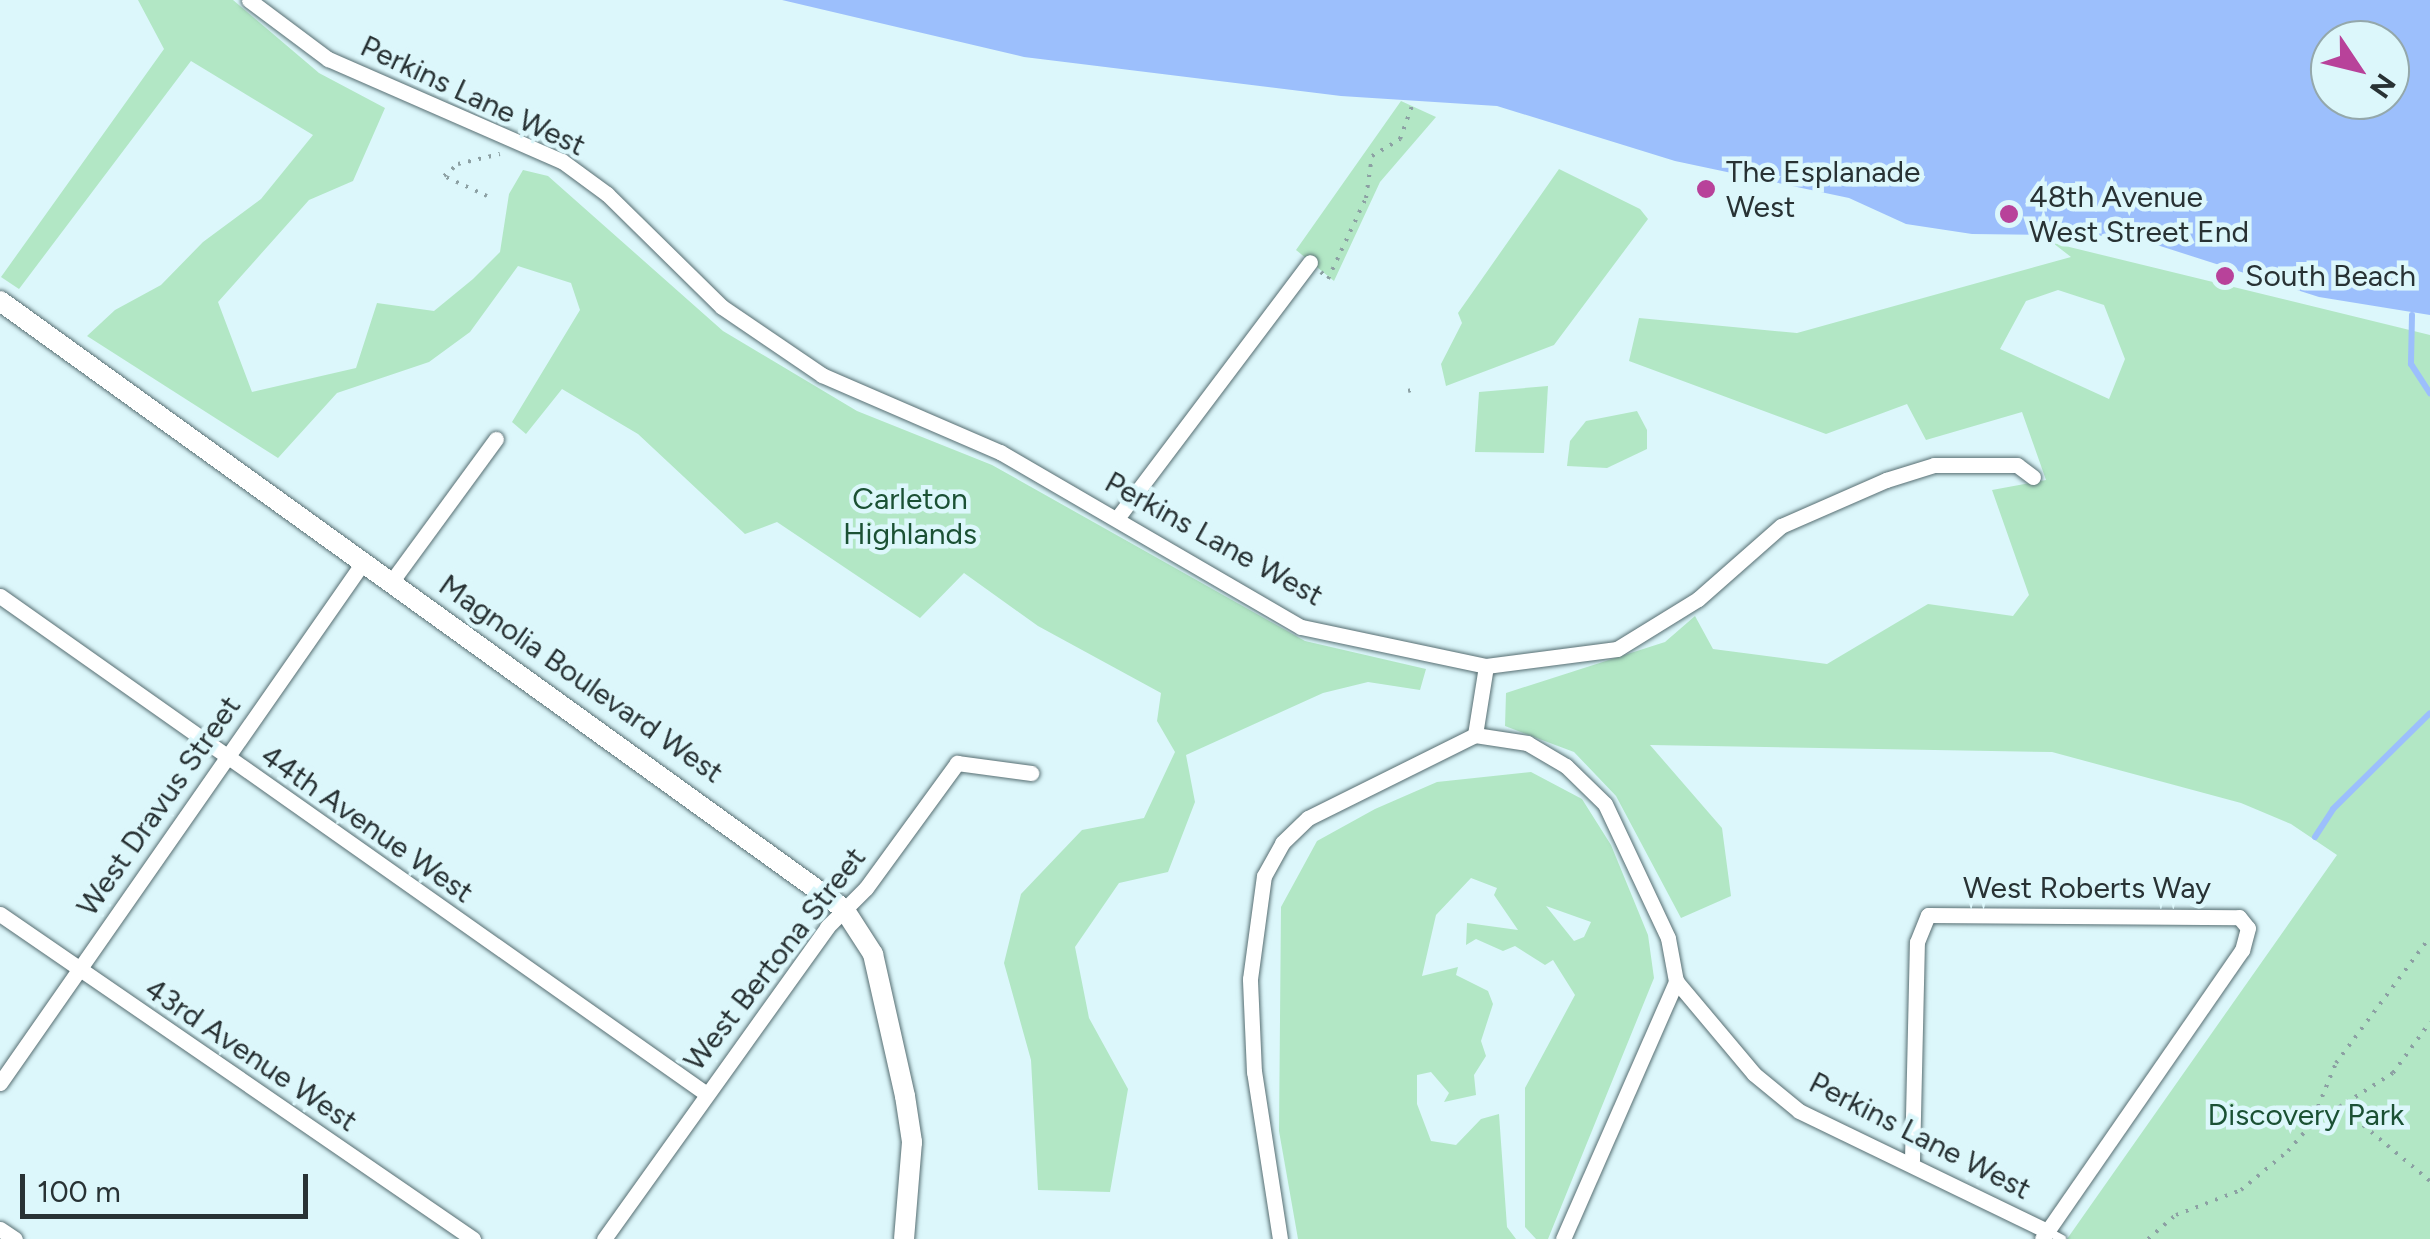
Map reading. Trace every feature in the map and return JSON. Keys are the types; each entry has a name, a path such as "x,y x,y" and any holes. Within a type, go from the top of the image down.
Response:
{"street":[{"name":"Perkins Lane West","path":"248,0 328,59 562,161 607,194 722,308 822,376 1000,452 1118,517 1301,627 1486,666 1617,649 1698,599 1781,526 1886,480 1934,466 2016,465 2033,477"},
{"path":"1118,517 1310,262"},
{"name":"Magnolia Boulevard West","path":"0,301 844,909 873,954 902,1080 912,1142 904,1239"},
{"path":"392,581 496,440"},
{"name":"West Dravus Street","path":"0,1083 364,561"},
{"name":"44th Avenue West","path":"0,596 705,1093"},
{"path":"1280,1239 1255,1101 1252,1036 1250,978 1264,876 1282,843 1308,818 1475,735 1486,666"},
{"name":"Perkins Lane West","path":"1475,735 1526,743 1566,766 1605,804 1668,938 1676,981 1754,1074 1800,1111 1912,1160 2050,1236"},
{"name":"West Bertona Street","path":"604,1239 705,1093 956,763 1031,773"},
{"name":"43rd Avenue West","path":"0,914 473,1239"},
{"name":"West Roberts Way","path":"1912,1160 1917,942 1928,915 2239,917 2248,928 2242,950 2050,1236"},
{"path":"1563,1239 1676,981"},
{"path":"0,1228 15,1239"}],"path":[{"path":"1328,279 1366,198 1372,156 1400,139 1412,106"},
{"path":"487,196 444,176 446,170 494,157 514,140"},
{"path":"2310,1126 2336,1063 2430,937"},
{"path":"2148,1239 2176,1215 2219,1201 2264,1175 2310,1126 2394,1073 2430,1022"},
{"path":"2339,1105 2430,1181"}],"green space":[{"name":"Carleton Highlands","path":"138,0 233,0 319,73 385,108 353,181 309,200 218,302 252,392 356,368 377,303 434,311 500,252 509,194 523,170 548,176 723,331 857,411 992,465 1305,641 1426,669 1420,690 1368,682 1323,693 1186,755 1195,802 1168,872 1119,883 1075,947 1089,1018 1128,1089 1110,1192 1038,1190 1031,1060 1004,963 1021,894 1082,830 1144,818 1175,752 1157,721 1161,693 1038,626 964,573 920,618 777,522 745,534 638,434 562,389 526,434 512,422 580,310 571,283 518,266 470,332 429,362 337,393 278,458 87,336 115,310 161,285 203,242 261,199 313,135 191,61 19,289 1,277 164,49"},
{"path":"1401,101 1436,117 1380,182 1334,281 1296,250"},
{"path":"1559,169 1640,209 1648,219 1554,345 1446,386 1441,364 1462,323 1458,313"},
{"name":"Discovery Park","path":"2053,243 2430,335 2430,1239 2067,1239 2337,855 2291,824 2241,803 2052,752 1650,745 1722,828 1731,896 1681,918 1616,796 1574,752 1505,726 1506,693 1665,642 1695,616 1713,649 1827,664 1928,604 2013,616 2029,595 1992,490 2046,480 2022,412 1926,440 1907,404 1826,434 1629,361 1639,318 1797,333 2071,257","holes":["2058,290 2104,305 2125,359 2109,399 2000,349 2026,301"]},
{"path":"1548,386 1544,453 1475,452 1479,392"},
{"path":"1637,411 1647,430 1647,449 1607,468 1567,466 1570,441 1586,421"},
{"path":"1531,772 1582,799 1611,845 1648,935 1654,978 1548,1239 1536,1239 1525,1227 1525,1088 1575,995 1553,960 1545,965 1515,946 1503,951 1476,939 1466,945 1467,923 1518,930 1494,895 1497,888 1471,878 1436,915 1422,976 1458,967 1456,975 1488,991 1493,1004 1481,1041 1486,1056 1474,1075 1476,1095 1444,1102 1449,1093 1431,1072 1417,1075 1417,1104 1431,1141 1456,1145 1481,1119 1499,1114 1507,1227 1516,1239 1298,1239 1279,1131 1281,907 1317,841 1375,809 1437,782","holes":["1546,906 1591,922 1584,937 1574,941"]}],"water":[{"path":"782,0 2430,0 2430,315 2319,297 2129,236 1972,234 1906,224 1849,198 1675,161 1497,106 1341,96 1024,57"}],"waterway":[{"path":"2412,315 2411,364 2430,393"},
{"path":"2315,837 2333,809 2430,713"}],"place":[{"name":"The Esplanade West","path":"1706,189"},
{"name":"48th Avenue West Street End","path":"2009,214"},
{"name":"South Beach","path":"2225,276"}]}
